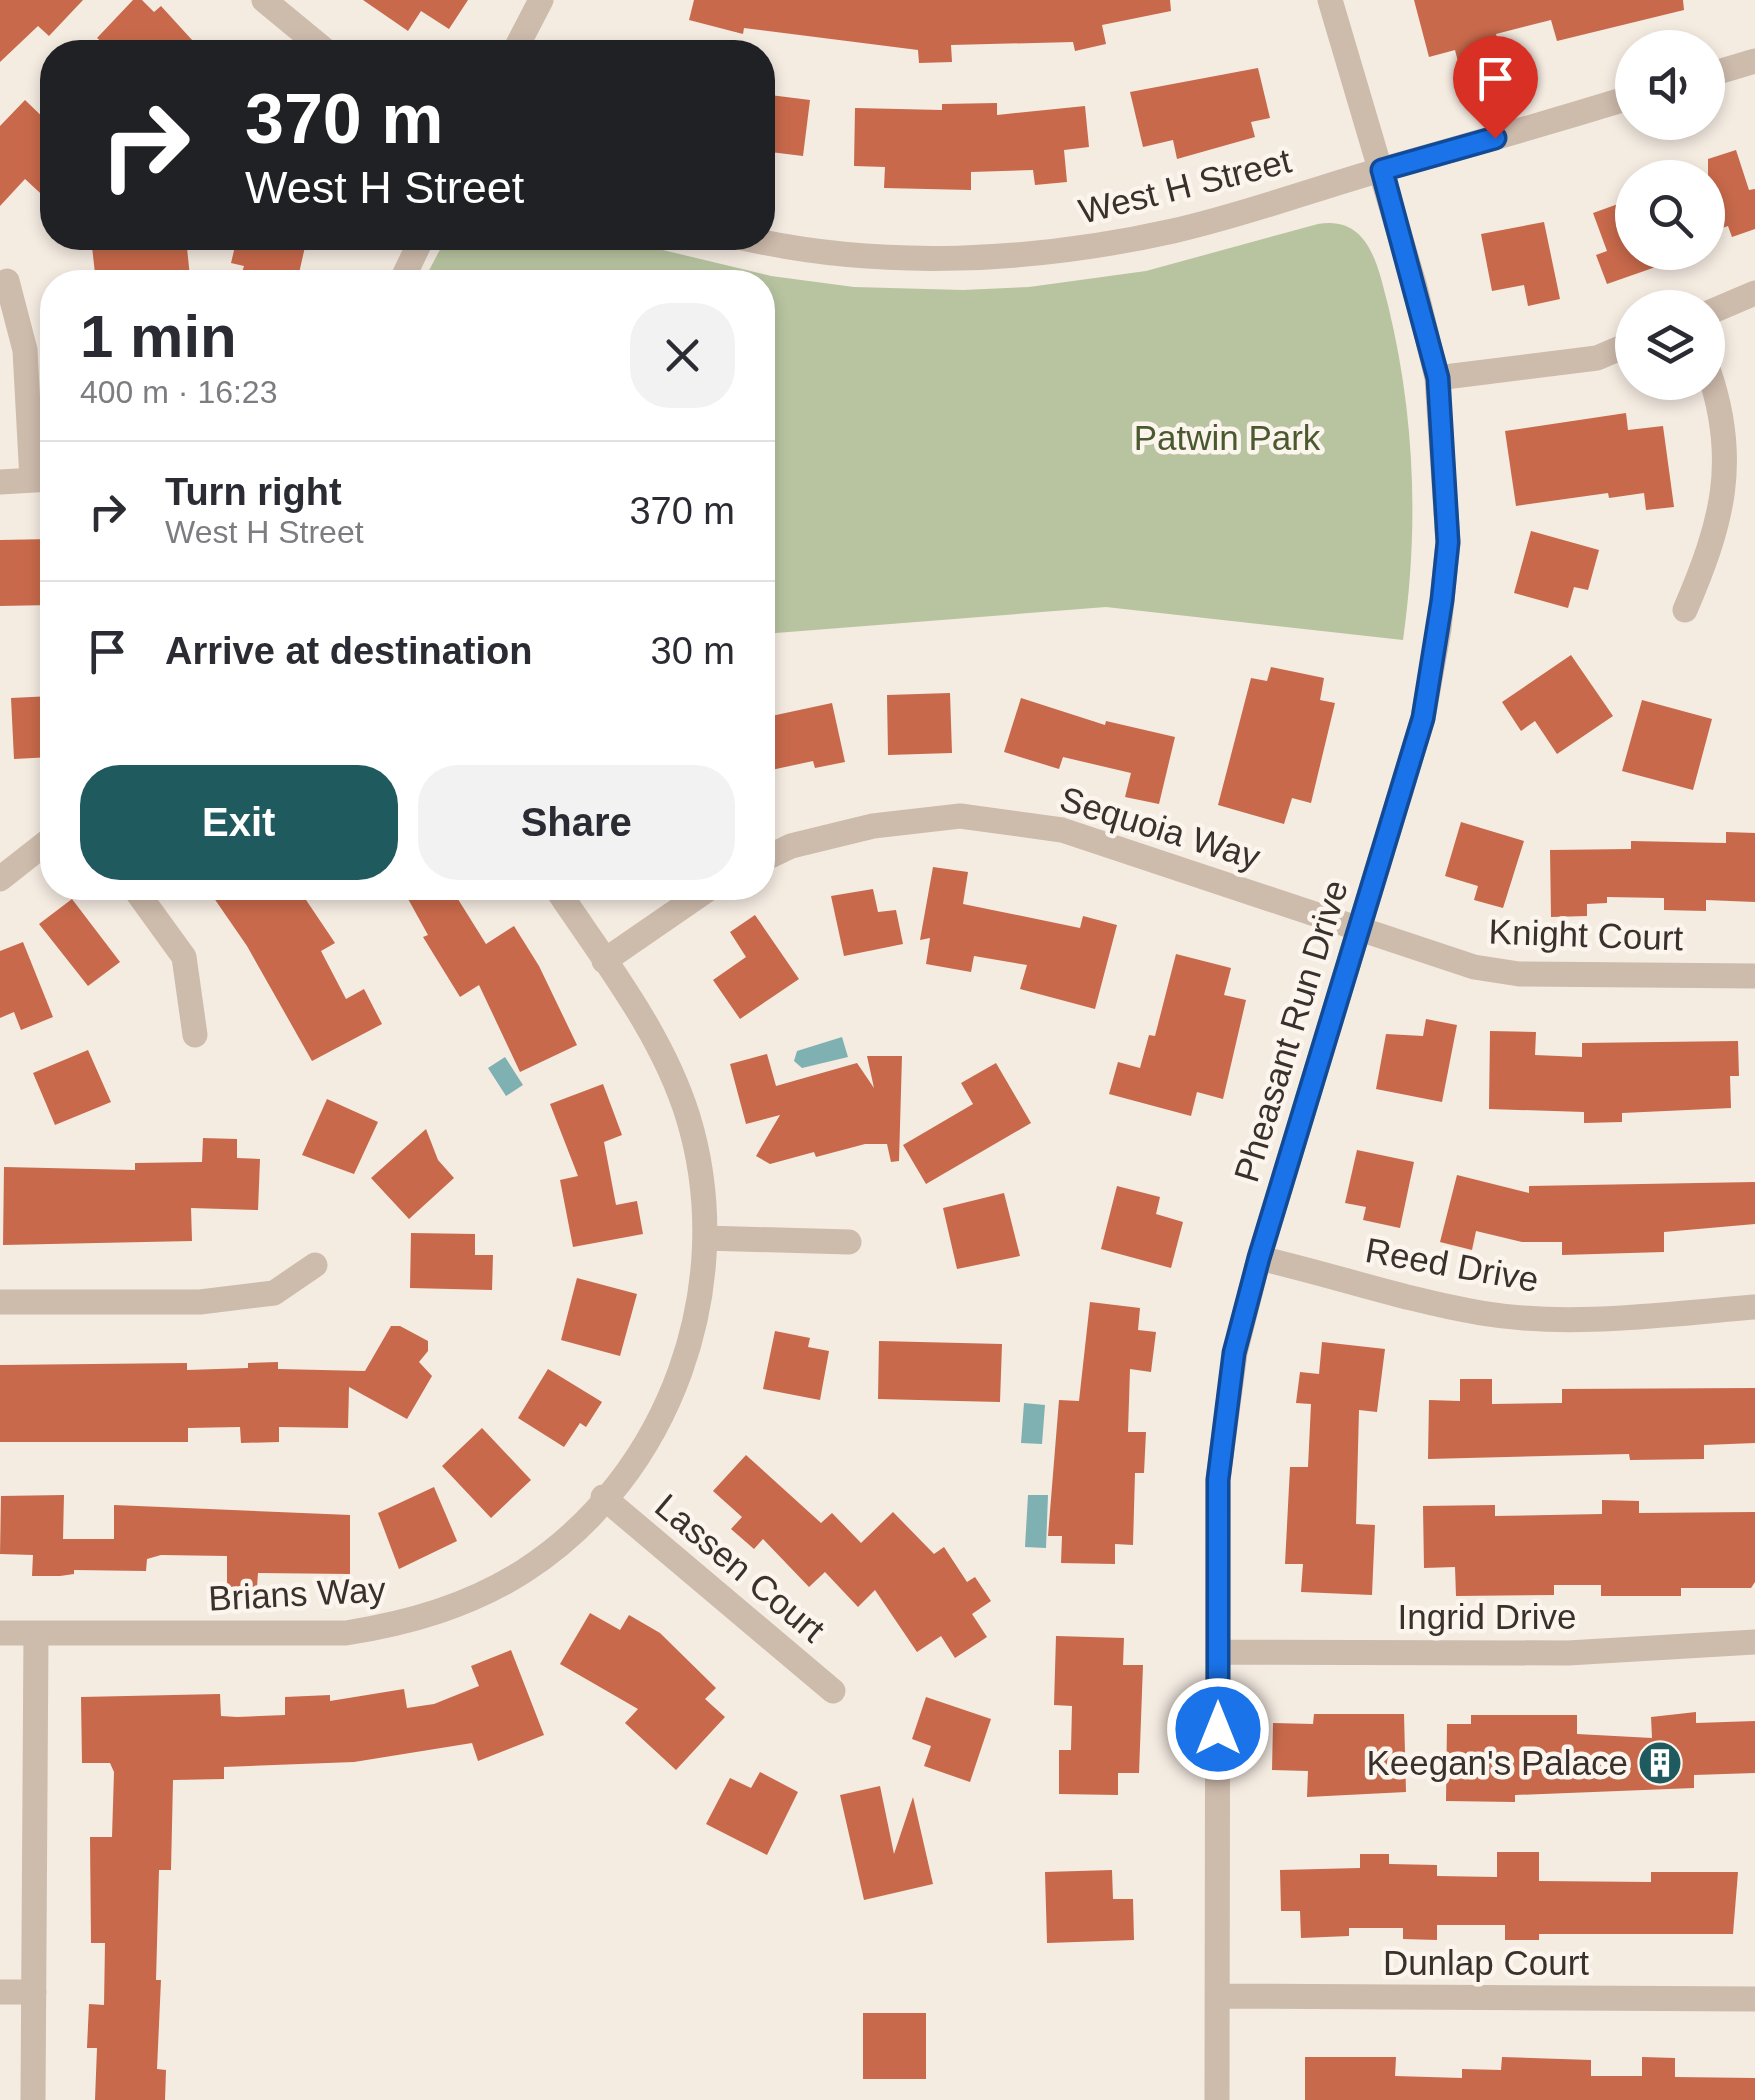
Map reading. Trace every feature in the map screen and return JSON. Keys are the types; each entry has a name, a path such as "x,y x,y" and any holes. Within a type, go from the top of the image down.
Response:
{"street":[{"path":"264,0 312,40"},
{"path":"520,40 542,0"},
{"name":"Pheasant Run Drive","path":"1217,2100 1218,1480 1234,1353 1259,1258 1423,718 1439,628 1448,542 1438,378 1382,170 1330,0"},
{"path":"1725,70 1755,61"},
{"name":"West H Street","path":"775,243 832,252 910,256 993,256 1082,248 1176,230 1615,102"},
{"path":"7,281 26,350 40,464"},
{"path":"1725,306 1755,293"},
{"path":"1438,378 1597,358 1615,351"},
{"path":"1685,610 1711,549 1725,495 1726,448 1715,400"},
{"path":"0,482 40,480"},
{"name":"Sequoia Way","path":"775,854 791,846 872,826 960,816 1062,830 1360,928"},
{"path":"0,879 40,847"},
{"path":"143,900 184,957 195,1034"},
{"name":"Brians Way","path":"0,1633 346,1633 403,1624 458,1604 524,1571 568,1537 636,1458 676,1386 696,1321 705,1238 698,1165 683,1103 659,1048 564,900"},
{"path":"604,961 693,900"},
{"name":"Knight Court","path":"1360,928 1474,967 1519,974 1755,976"},
{"path":"705,1238 849,1242"},
{"name":"Reed Drive","path":"1259,1258 1386,1294 1484,1314 1585,1320 1755,1308"},
{"path":"0,1302 200,1302 274,1294 314,1265"},
{"name":"Lassen Court","path":"603,1498 833,1691"},
{"path":"33,2100 36,1634"},
{"name":"Ingrid Drive","path":"1218,1652 1568,1653 1755,1642"},
{"path":"0,1992 34,1992"},
{"name":"Dunlap Court","path":"1218,1996 1755,2000"}],"green space":[{"name":"Patwin Park","path":"1336,223 1349,228 1369,247 1388,305 1409,430 1411,556 1403,640 1106,607 775,633 775,277 854,287 963,290 1029,287 1146,271 1318,224"},
{"name":"Patwin Park","path":"440,250 663,250 746,270 429,270"}],"water":[{"path":"842,1037 848,1057 802,1068 794,1061 797,1051"},
{"path":"505,1057 523,1085 506,1096 488,1068"},
{"path":"1024,1403 1045,1405 1042,1444 1021,1443"},
{"path":"1028,1495 1048,1495 1046,1548 1025,1547"}],"building":[{"path":"0,0 83,0 49,36 38,26 0,62"},
{"path":"133,0 142,0 154,12 161,6 192,40 99,40 97,38"},
{"path":"363,0 468,0 449,29 421,11 408,31"},
{"path":"694,0 1170,0 1171,11 1102,25 1106,44 1075,51 1073,42 951,45 952,62 919,63 918,50 744,28 743,34 689,20"},
{"path":"1414,0 1683,0 1684,10 1557,41 1551,20 1496,34 1503,62 1461,73 1455,50 1429,57"},
{"path":"1258,68 1270,118 1251,122 1255,137 1177,159 1173,140 1143,147 1130,92"},
{"path":"775,96 810,100 803,156 775,153"},
{"path":"25,100 40,114 40,193 25,179 0,206 0,126"},
{"path":"997,103 997,115 1085,106 1089,147 1064,150 1067,182 1035,185 1033,170 971,172 971,190 884,188 885,167 854,166 855,108 942,110 942,104"},
{"path":"1736,150 1749,190 1755,189 1755,229 1732,237 1728,226 1725,227 1725,160 1708,159"},
{"path":"1615,205 1615,270 1647,270 1607,284 1596,255 1607,251 1593,213"},
{"path":"1544,222 1560,299 1528,306 1524,285 1492,291 1481,234"},
{"path":"92,250 187,250 189,270 95,270"},
{"path":"234,250 304,250 300,270 243,270 244,266 231,263"},
{"path":"1626,413 1628,430 1663,426 1674,507 1646,510 1644,493 1609,498 1608,493 1516,506 1505,431"},
{"path":"1531,531 1599,550 1588,590 1574,587 1568,608 1514,593"},
{"path":"40,539 40,605 0,606 0,540"},
{"path":"1571,655 1613,716 1557,754 1535,721 1521,731 1502,702"},
{"path":"1271,667 1324,678 1320,700 1335,703 1311,803 1292,798 1284,824 1218,805 1251,678 1267,681"},
{"path":"950,693 952,753 888,755 887,695"},
{"path":"40,697 40,758 14,759 11,698"},
{"path":"1021,698 1105,725 1106,721 1175,737 1159,804 1125,797 1131,773 1063,757 1059,769 1004,752"},
{"path":"1642,700 1712,719 1693,790 1622,771"},
{"path":"832,703 845,762 815,768 813,761 775,769 775,715"},
{"path":"1461,822 1524,841 1503,908 1474,900 1478,886 1445,876"},
{"path":"1726,832 1755,833 1755,902 1706,900 1706,911 1664,910 1664,898 1607,897 1607,903 1587,904 1587,916 1551,917 1550,850 1631,849 1631,841 1726,843"},
{"path":"933,867 968,872 963,904 1080,928 1083,916 1117,925 1095,1009 1020,989 1027,965 974,956 971,972 926,964 930,938 920,940"},
{"path":"873,889 878,912 896,910 903,944 844,956 831,896"},
{"path":"73,900 120,962 88,986 39,924"},
{"path":"215,900 306,900 335,943 321,951 346,999 364,989 382,1024 312,1061 247,946"},
{"path":"409,900 458,900 486,944 514,926 539,966 577,1045 520,1072 479,985 460,997 423,937 428,935"},
{"path":"755,915 799,979 740,1019 713,980 746,957 730,932"},
{"path":"23,942 53,1017 21,1030 14,1012 0,1018 0,951"},
{"path":"1176,954 1231,968 1224,995 1246,1000 1223,1099 1197,1092 1191,1116 1109,1094 1118,1062 1140,1068 1149,1035 1155,1036"},
{"path":"1426,1019 1457,1025 1442,1102 1376,1089 1386,1034 1423,1036"},
{"path":"1490,1031 1536,1032 1535,1055 1582,1057 1582,1043 1738,1041 1739,1076 1730,1076 1731,1108 1622,1113 1622,1122 1584,1123 1584,1112 1489,1109"},
{"path":"88,1050 111,1102 55,1125 33,1073"},
{"path":"767,1054 776,1086 857,1063 874,1088 867,1056 902,1056 899,1161 891,1162 887,1144 865,1144 816,1157 814,1152 770,1164 756,1156 780,1115 746,1124 730,1064"},
{"path":"996,1063 1031,1123 926,1184 903,1145 973,1104 961,1083"},
{"path":"603,1084 622,1135 604,1142 616,1205 637,1201 643,1234 573,1247 560,1180 578,1176 550,1104"},
{"path":"327,1099 378,1122 354,1174 302,1155"},
{"path":"426,1129 438,1160 454,1178 409,1219 371,1178"},
{"path":"203,1138 237,1139 237,1158 260,1159 258,1210 191,1208 192,1241 3,1245 4,1167 135,1170 135,1163 202,1162"},
{"path":"1357,1150 1414,1162 1400,1228 1363,1220 1366,1207 1345,1203"},
{"path":"1457,1175 1529,1193 1529,1186 1755,1182 1755,1224 1664,1232 1664,1252 1562,1255 1562,1242 1522,1242 1476,1231 1472,1250 1440,1242"},
{"path":"1117,1186 1160,1197 1156,1214 1183,1222 1171,1268 1101,1249"},
{"path":"1004,1193 1020,1256 957,1269 943,1208"},
{"path":"411,1233 475,1234 475,1255 493,1255 492,1290 410,1288"},
{"path":"577,1278 637,1294 620,1356 561,1340"},
{"path":"1090,1302 1140,1308 1138,1330 1156,1332 1151,1372 1130,1369 1128,1432 1146,1432 1144,1473 1135,1473 1133,1545 1115,1544 1115,1564 1061,1563 1062,1536 1048,1536 1059,1400 1079,1401"},
{"path":"391,1326 400,1326 428,1341 428,1351 419,1362 432,1376 407,1419 349,1387 348,1428 279,1427 279,1442 241,1443 240,1427 188,1428 188,1442 0,1442 0,1365 187,1363 187,1370 248,1368 248,1363 278,1362 278,1369 365,1371"},
{"path":"775,1331 810,1338 808,1347 829,1351 820,1400 763,1389"},
{"path":"879,1341 1002,1344 1000,1402 878,1399"},
{"path":"1322,1342 1385,1349 1377,1412 1359,1410 1356,1524 1375,1525 1372,1595 1301,1592 1303,1564 1285,1564 1290,1467 1308,1467 1311,1404 1296,1403 1300,1372 1319,1374"},
{"path":"548,1369 602,1402 586,1427 580,1423 564,1447 518,1418"},
{"path":"1460,1379 1492,1379 1492,1404 1562,1403 1562,1389 1755,1388 1755,1443 1704,1445 1704,1459 1630,1460 1629,1454 1428,1459 1429,1400 1460,1401"},
{"path":"482,1428 531,1480 491,1518 442,1466"},
{"path":"746,1455 821,1523 832,1513 861,1543 893,1512 934,1554 944,1547 967,1582 975,1577 991,1601 972,1614 987,1637 955,1658 941,1636 917,1652 875,1590 858,1607 825,1572 809,1587 763,1539 754,1549 731,1529 742,1517 713,1491"},
{"path":"434,1487 457,1541 399,1569 378,1513"},
{"path":"64,1495 63,1539 114,1539 114,1505 350,1515 350,1574 258,1573 257,1587 227,1587 227,1556 161,1555 147,1559 146,1571 74,1570 74,1574 60,1576 32,1576 33,1555 0,1554 1,1496"},
{"path":"1602,1500 1639,1501 1639,1513 1755,1512 1755,1582 1751,1588 1681,1588 1681,1596 1601,1596 1601,1585 1554,1585 1554,1595 1456,1596 1455,1567 1424,1568 1423,1506 1495,1505 1495,1516 1602,1514"},
{"path":"590,1613 620,1630 629,1615 660,1633 716,1688 705,1699 725,1717 676,1770 625,1723 638,1709 560,1664"},
{"path":"1056,1636 1124,1638 1123,1665 1143,1665 1139,1773 1118,1773 1118,1795 1059,1794 1059,1750 1071,1750 1072,1706 1054,1705"},
{"path":"511,1650 544,1735 478,1761 472,1743 354,1762 224,1767 224,1779 173,1780 171,1870 159,1870 156,1980 161,1980 157,2069 166,2070 165,2100 95,2100 97,2048 87,2048 89,2004 104,2005 105,1943 91,1943 90,1837 112,1837 114,1772 110,1763 82,1763 81,1697 220,1694 221,1716 237,1717 285,1715 285,1697 330,1695 330,1701 404,1689 407,1708 434,1704 479,1686 471,1666"},
{"path":"926,1697 991,1719 970,1782 924,1766 931,1746 912,1739"},
{"path":"1696,1712 1696,1723 1755,1721 1755,1773 1694,1775 1694,1788 1515,1795 1515,1802 1446,1801 1447,1724 1471,1724 1471,1715 1577,1715 1577,1734 1652,1738 1651,1717"},
{"path":"1314,1714 1404,1714 1406,1792 1307,1797 1308,1771 1272,1770 1273,1723 1313,1724"},
{"path":"760,1772 798,1792 767,1855 706,1824 730,1778 751,1788"},
{"path":"880,1786 894,1854 913,1797 933,1884 864,1900 840,1795"},
{"path":"1497,1852 1539,1852 1539,1881 1651,1882 1651,1872 1738,1872 1733,1934 1539,1934 1539,1940 1505,1940 1505,1925 1437,1925 1437,1940 1403,1939 1403,1928 1349,1928 1349,1936 1301,1938 1300,1911 1281,1911 1280,1870 1360,1868 1360,1854 1389,1854 1389,1864 1437,1865 1437,1876 1497,1877"},
{"path":"1112,1870 1113,1899 1133,1899 1134,1940 1047,1943 1045,1872"},
{"path":"863,2013 926,2013 926,2079 863,2079"},
{"path":"1305,2057 1396,2057 1395,2076 1462,2078 1462,2069 1501,2070 1502,2057 1591,2060 1591,2076 1642,2076 1642,2057 1675,2058 1675,2077 1755,2078 1755,2100 1305,2100"}],"place":[{"name":"Keegan's Palace","path":"1660,1763"}],"route":[{"path":"1218,1729 1218,1480 1234,1353 1259,1258 1423,718 1442,600 1448,542 1438,378 1382,170 1495,138"}]}
